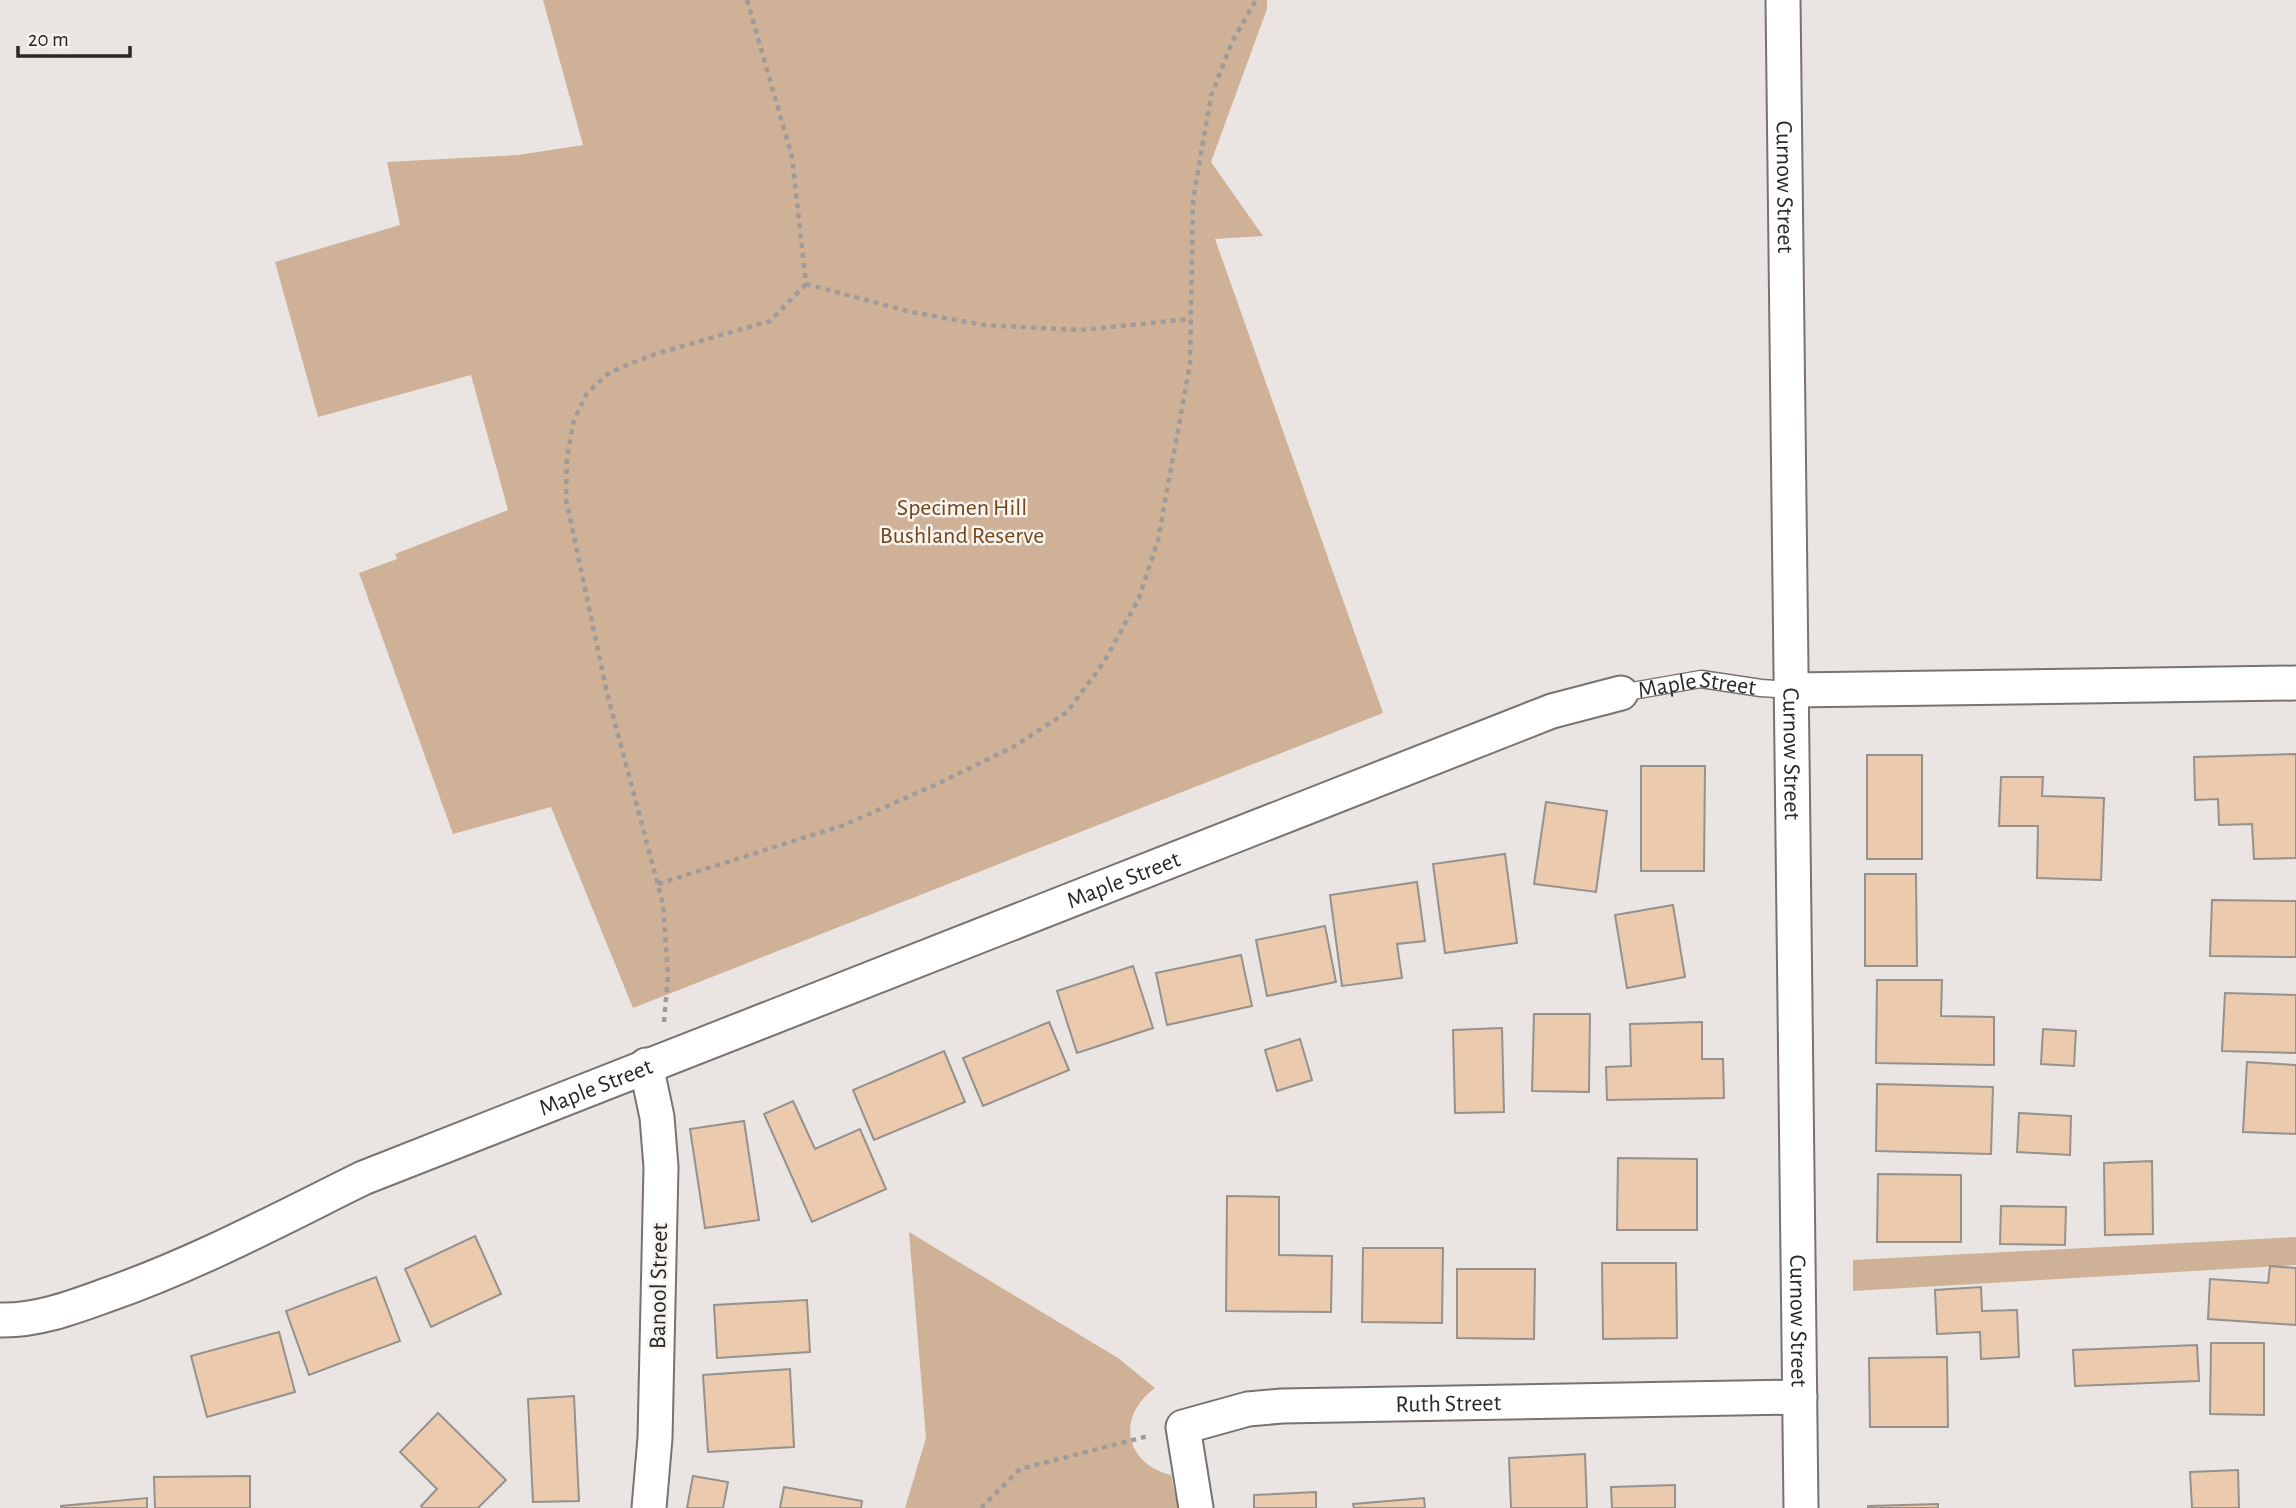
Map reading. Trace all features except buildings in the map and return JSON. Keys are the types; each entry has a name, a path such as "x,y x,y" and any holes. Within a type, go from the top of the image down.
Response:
{"street":[{"name":"Curnow Street","path":"1783,0 1801,1508"},
{"name":"Maple Street","path":"1792,690 2296,683"},
{"name":"Maple Street","path":"0,1320 47,1315 122,1290 206,1255 363,1178 1552,711 1621,693"},
{"name":"Banool Street","path":"649,1508 655,1438 661,1167 653,1063"},
{"name":"Ruth Street","path":"1183,1427 1248,1409 1282,1406 1800,1397"},
{"path":"1183,1427 1196,1508"}],"lane":[{"name":"Maple Street","path":"1621,693 1701,679 1792,690"}],"path":[{"path":"747,0 792,157 806,284"},
{"path":"658,884 844,825 1013,747 1068,712 1104,662 1139,598 1158,540 1189,365 1193,200 1211,96 1233,42 1256,0"},
{"path":"806,284 911,312 984,325 1080,330 1191,319"},
{"path":"653,1063 668,975 663,904 607,693 566,499 567,457 574,420 587,393 610,372 655,354 770,321 806,284"},
{"path":"981,1508 1020,1469 1183,1427"}],"green space":[{"name":"Specimen Hill Bushland Reserve","path":"543,0 1267,0 1267,9 1211,162 1263,236 1215,239 1383,713 633,1008 551,807 453,834 359,573 397,559 395,554 508,510 471,375 318,417 275,262 400,225 387,162 518,155 583,145"},
{"path":"909,1232 1118,1358 1155,1388 1134,1412 1131,1438 1135,1450 1143,1460 1155,1469 1171,1475 1178,1508 905,1508 926,1438"},
{"path":"2296,1237 2296,1265 1853,1291 1853,1260"}]}
